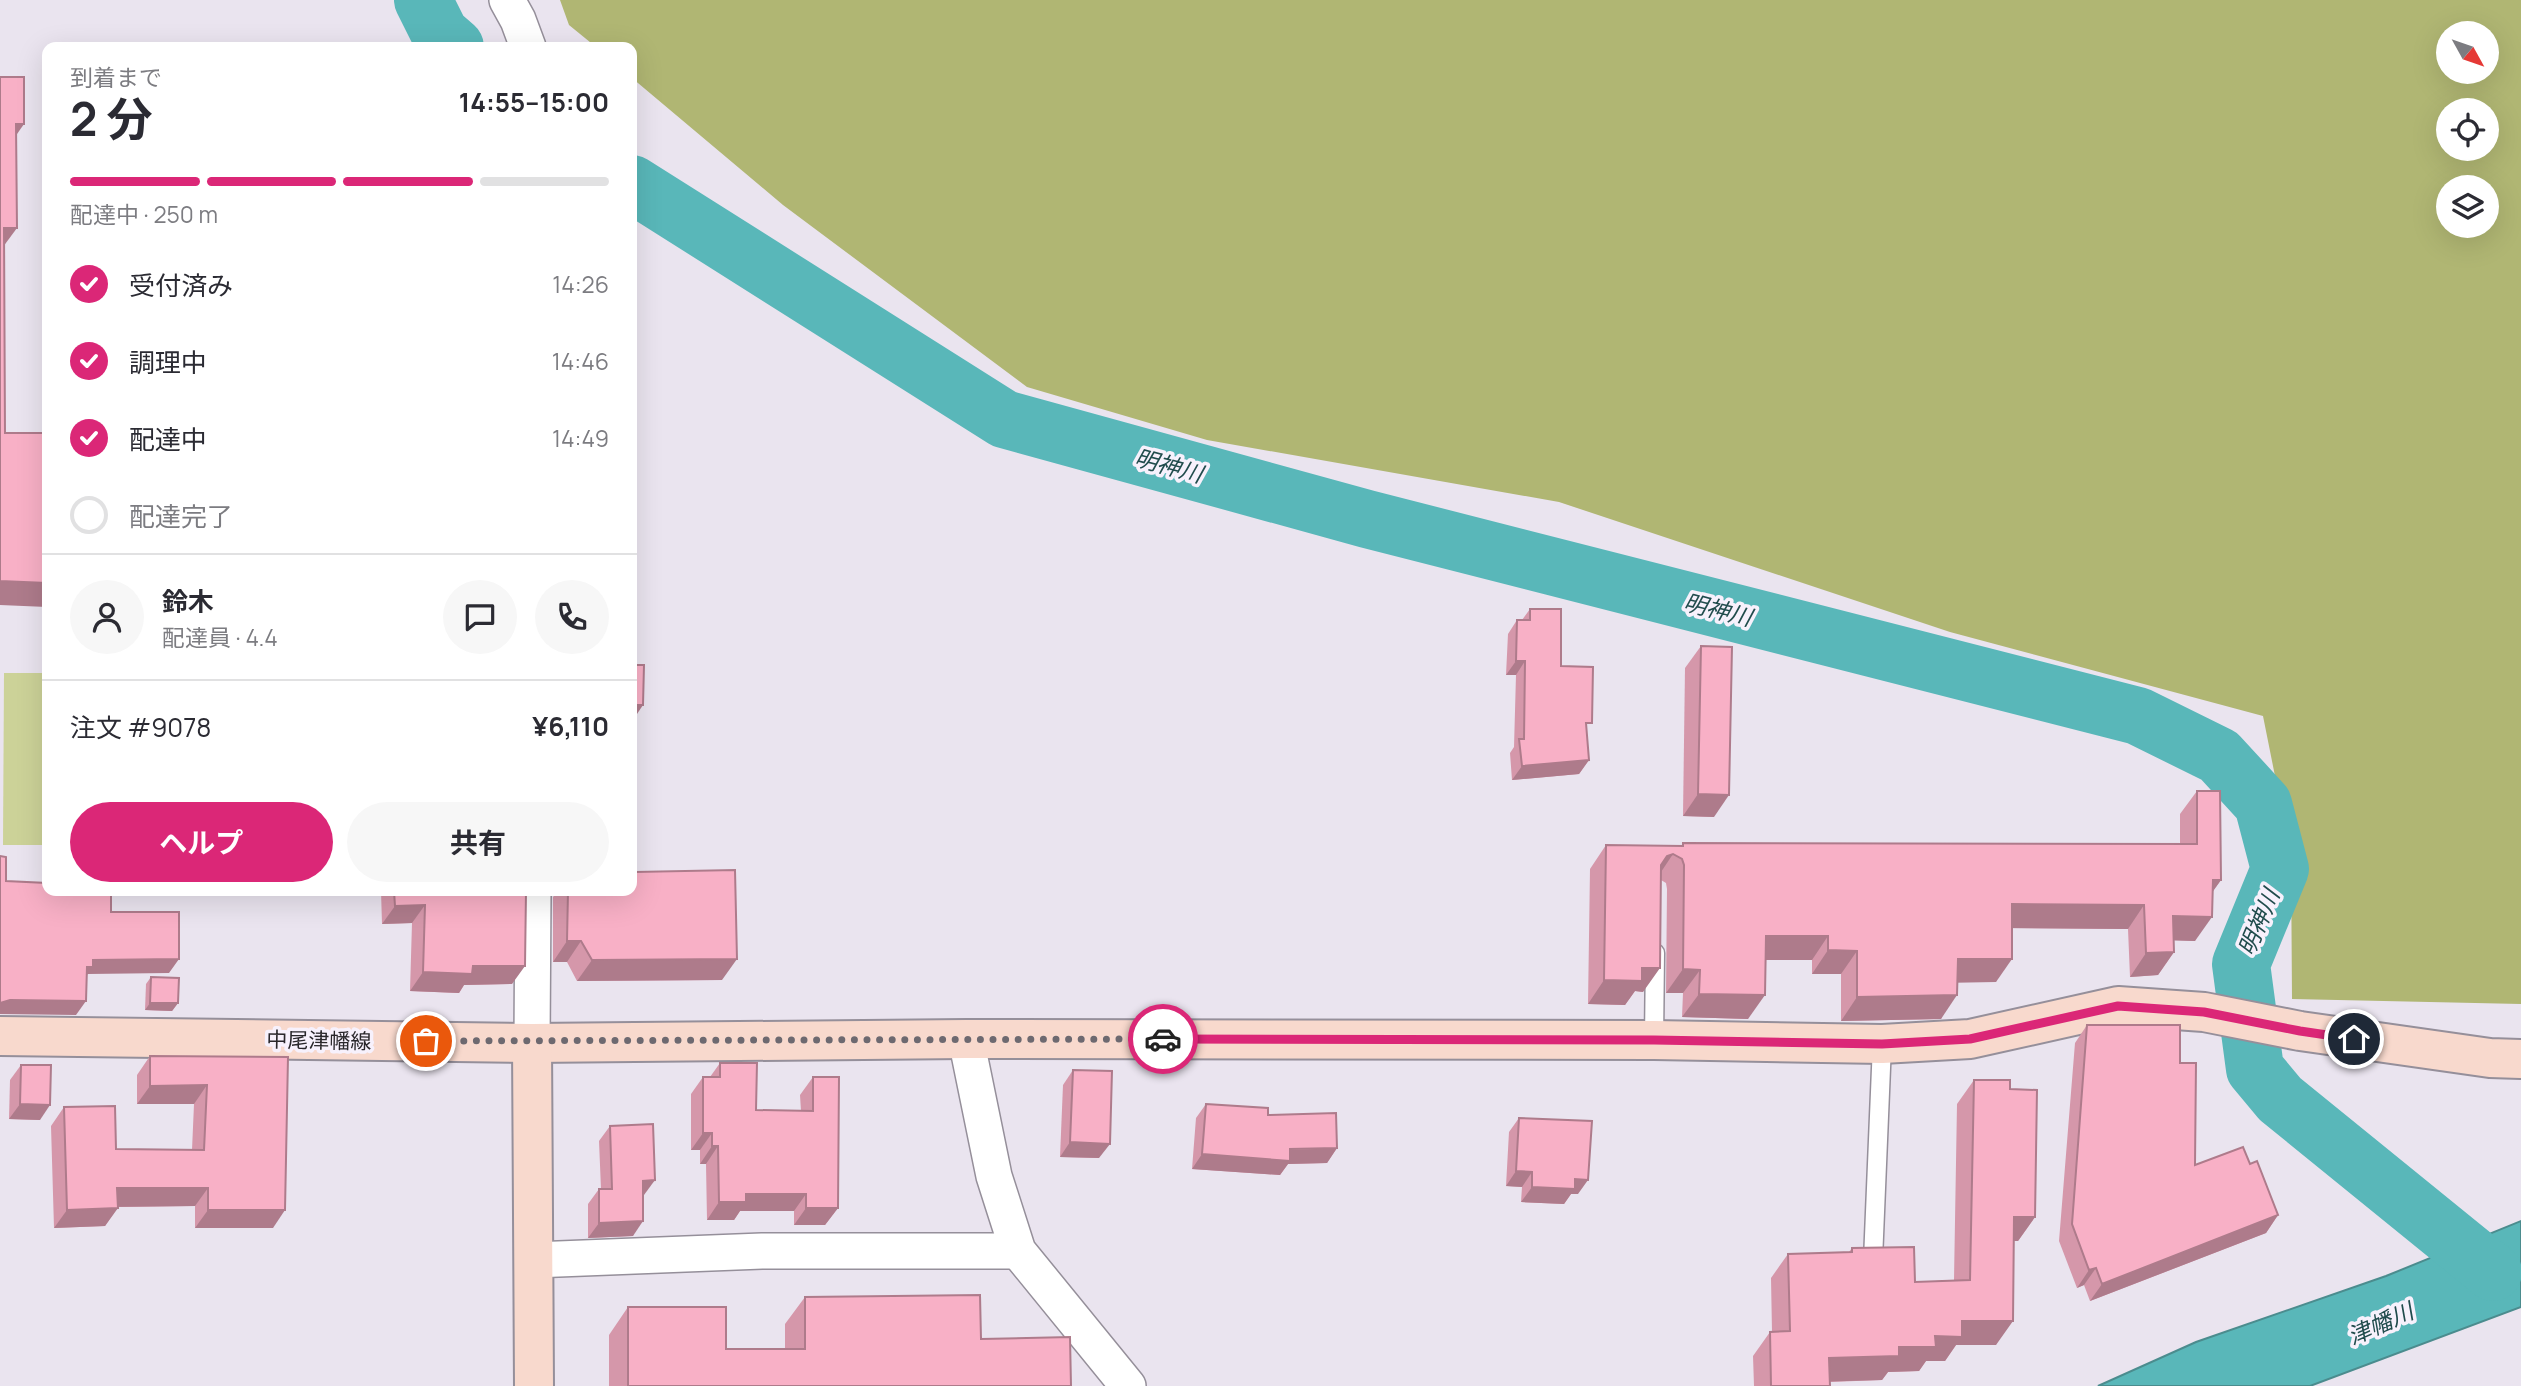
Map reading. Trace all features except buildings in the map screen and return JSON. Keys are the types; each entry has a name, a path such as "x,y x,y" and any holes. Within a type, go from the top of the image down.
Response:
{"main road":[{"name":"中尾津幡線","path":"0,1037 532,1043 966,1039 1654,1040 1882,1044 1970,1039 2118,1006 2204,1012 2300,1031 2490,1058 2521,1059"},
{"path":"532,1043 534,1386"}],"street":[{"path":"507,0 526,42"},
{"path":"532,1043 533,896"},
{"path":"966,1039 994,1176 1018,1251 1128,1386"},
{"path":"533,1259 762,1251 1018,1251"}],"lane":[{"path":"1654,1040 1655,930"},
{"path":"1873,1260 1882,1044"}],"green space":[{"path":"560,0 2521,0 2521,1004 2292,999 2291,856 2263,716 1950,632 1559,502 1207,440 1027,387 783,205 637,82 637,42 590,42 569,25"},
{"path":"4,673 42,673 42,845 3,845"}],"water":[{"name":"津幡川","path":"2521,1221 2521,1307 2310,1386 2098,1386 2196,1342 2386,1276"}],"waterway":[{"name":"明神川","path":"423,0 440,34 449,42"},
{"name":"明神川","path":"637,187 1004,419 1367,519 2138,716 2219,756 2263,804 2280,869 2241,964 2255,1069 2280,1099 2493,1272"}],"way so far":[{"path":"426,1041 532,1043 1163,1039"}],"route":[{"path":"1163,1039 1654,1040 1882,1044 1970,1039 2118,1006 2204,1012 2354,1039"}]}
